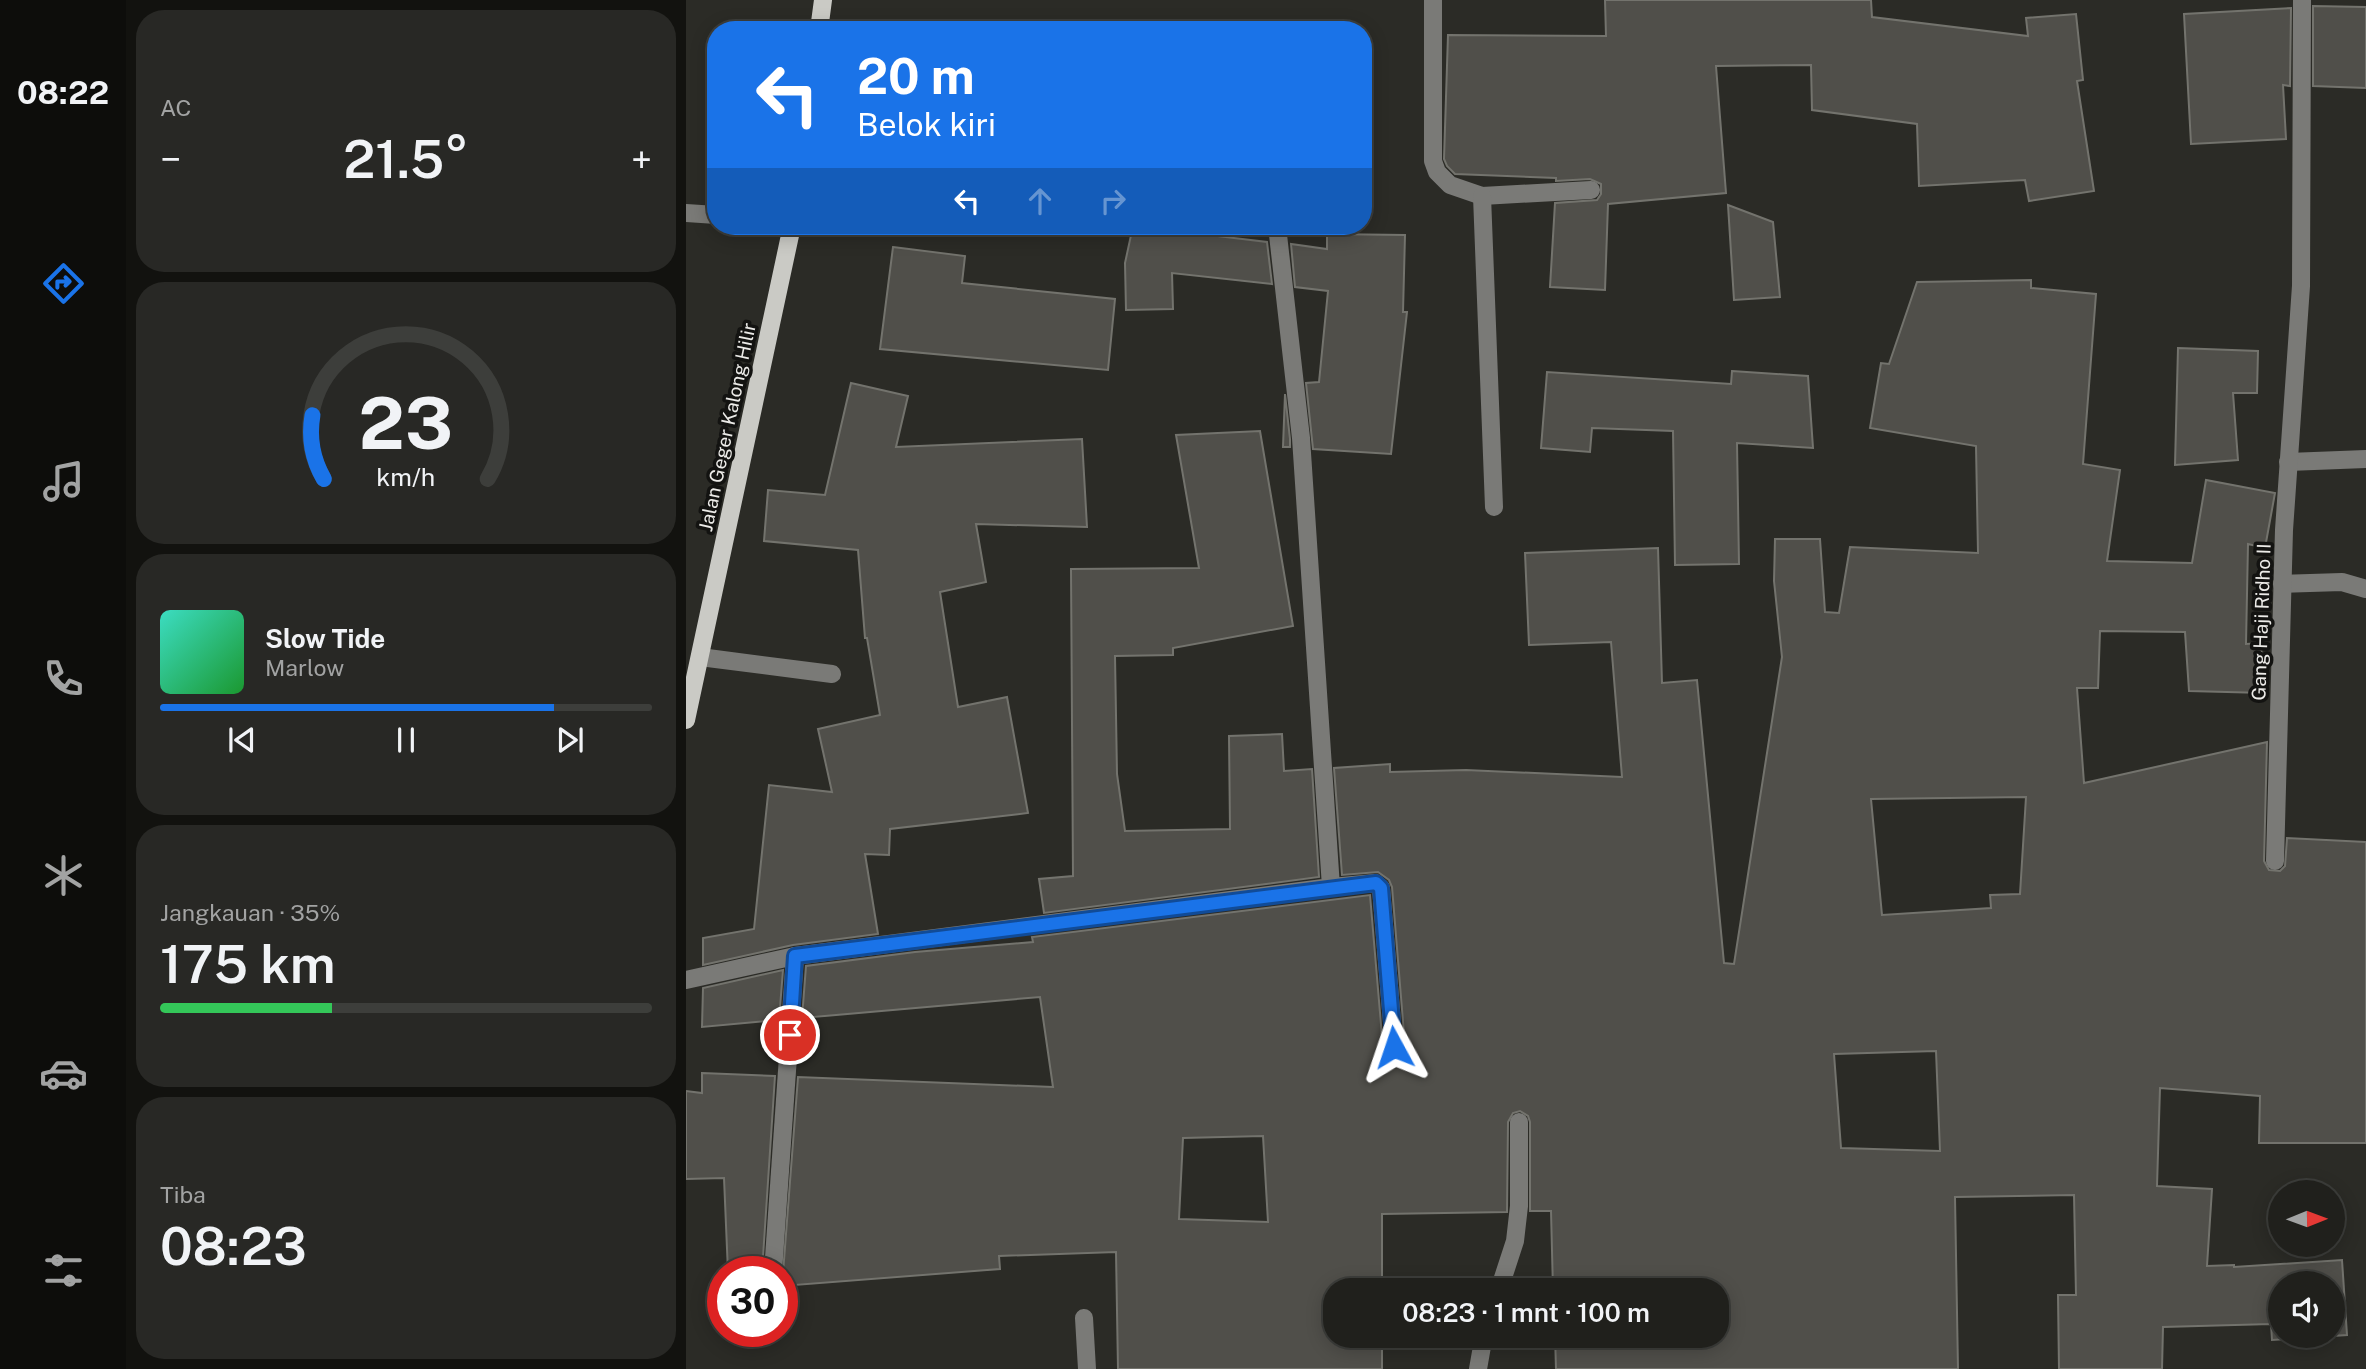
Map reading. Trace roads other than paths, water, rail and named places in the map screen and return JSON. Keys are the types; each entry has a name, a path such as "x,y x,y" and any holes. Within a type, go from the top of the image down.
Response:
{"main road":[{"path":"820,21 823,0"},
{"name":"Jalan Geger Kalong Hilir","path":"686,720 689,692 700,657 790,235"}],"street":[{"path":"1433,0 1433,161 1437,172 1450,185 1482,196 1591,190"},
{"name":"Gang Haji Ridho II","path":"2275,861 2282,584 2301,286 2302,0"},
{"path":"1482,196 1494,506"},
{"path":"686,213 707,214"},
{"path":"1278,235 1301,438 1331,887"},
{"path":"2288,462 2366,459"},
{"path":"2282,584 2343,582 2366,589"},
{"path":"700,657 832,674"},
{"path":"686,980 795,956 1376,883 1381,888 1394,1047"},
{"path":"774,1256 795,956"},
{"path":"1503,1278 1515,1241 1519,1206 1519,1122"},
{"path":"1084,1318 1087,1369"},
{"path":"1478,1369 1482,1348"}]}
